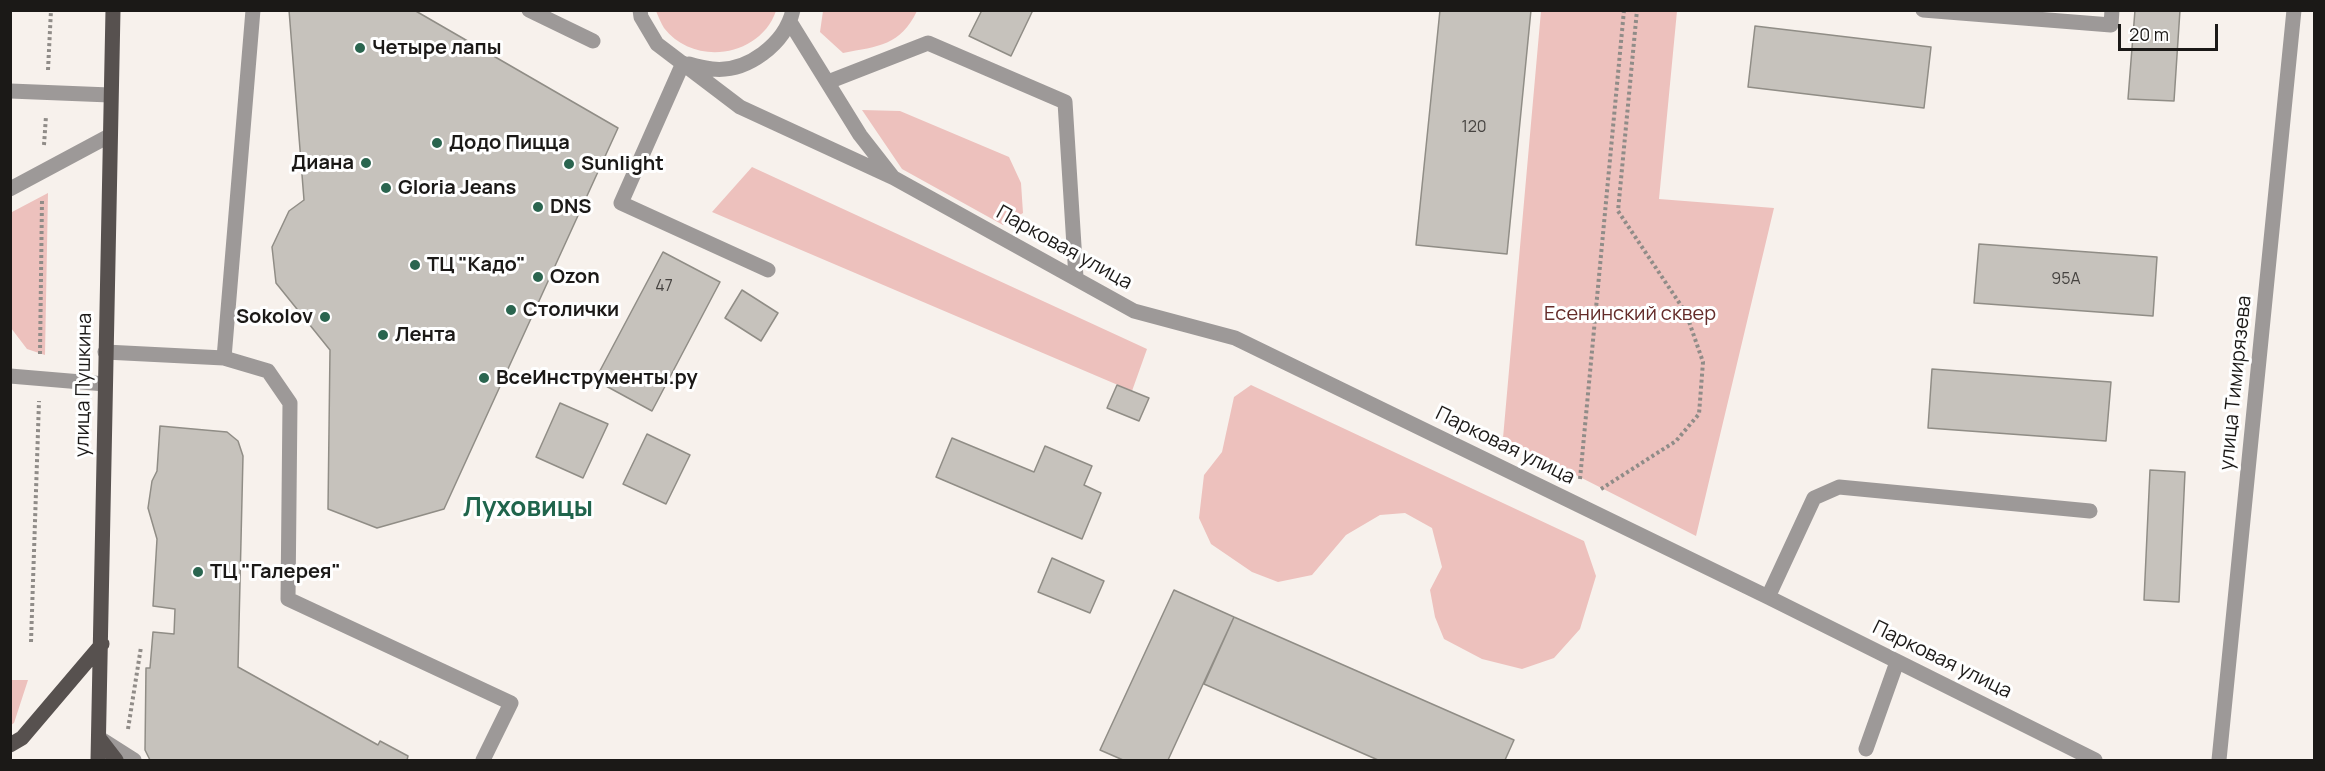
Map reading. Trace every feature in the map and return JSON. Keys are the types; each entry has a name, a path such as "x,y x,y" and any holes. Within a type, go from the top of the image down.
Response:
{"main road":[{"name":"улица Пушкина","path":"98,760 113,10"},
{"path":"10,745 22,738 102,644"},
{"path":"99,738 116,760"}],"street":[{"path":"224,358 253,10"},
{"path":"529,10 593,41"},
{"name":"Парковая улица","path":"639,10 657,44 740,107 894,178 1134,311 1235,339 1768,597 2096,760"},
{"path":"1923,10 2111,25 2112,10"},
{"name":"улица Тимирязева","path":"2219,760 2294,10"},
{"path":"768,270 621,203 683,63 714,70 745,65 772,48 792,16"},
{"name":"Парковая улица","path":"792,16 861,135 894,178"},
{"path":"828,81 928,43 1065,102 1076,278"},
{"path":"10,91 110,95"},
{"path":"10,189 109,136"},
{"path":"105,352 224,358 268,371 290,403 288,599 511,703 483,760"},
{"path":"10,375 39,380 105,384"},
{"path":"1768,597 1814,498 1839,487 2090,511"},
{"path":"1866,749 1897,662"},
{"path":"99,738 134,760"}],"path":[{"path":"31,642 39,380 42,171 51,10"},
{"path":"1577,504 1624,10"},
{"path":"1577,504 1676,441 1699,414 1704,362 1686,313 1618,211 1637,10"},
{"path":"127,741 141,647"}],"green space":[{"path":"823,10 917,11 910,23 896,38 878,46 843,53 820,32"},
{"path":"656,11 776,11 768,27 756,39 741,47 708,52 692,48 677,40 664,28"},
{"name":"Есенинский сквер","path":"1541,11 1677,11 1659,199 1774,208 1696,536 1503,438"},
{"path":"862,110 900,111 1009,157 1021,183 1023,213 1003,225 902,169"},
{"path":"752,167 1147,349 1132,391 712,212"},
{"path":"48,193 45,355 27,349 11,328 12,212"},
{"path":"1251,385 1584,541 1596,576 1580,629 1554,658 1522,669 1482,659 1444,639 1435,617 1430,590 1442,567 1432,528 1405,513 1380,515 1346,535 1312,575 1278,582 1252,572 1211,544 1199,518 1204,475 1222,452 1234,397"},
{"path":"11,680 28,680 14,723 11,725"}],"building":[{"name":"ТЦ \"Кадо\"","path":"289,10 414,10 618,128 444,509 377,528 328,509 330,350 276,283 272,247 289,211 304,200"},
{"path":"982,10 1033,10 1011,56 969,36"},
{"path":"1440,10 1531,10 1507,254 1416,245"},
{"path":"2135,10 2180,10 2174,101 2128,99"},
{"path":"1755,26 1931,47 1924,108 1748,87"},
{"path":"1979,244 2157,257 2153,316 1974,303"},
{"path":"663,252 720,282 652,411 595,380"},
{"path":"742,290 778,313 761,341 725,318"},
{"path":"1932,369 2111,382 2106,441 1928,428"},
{"path":"1117,385 1149,398 1139,421 1107,408"},
{"path":"560,403 608,424 583,478 536,457"},
{"name":"ТЦ \"Галерея\"","path":"160,426 227,432 238,441 243,456 238,667 378,745 380,741 408,756 407,760 150,760 145,750 146,668 150,668 153,632 174,634 175,609 153,606 157,539 148,508 152,481 157,471"},
{"path":"647,434 690,455 666,504 623,484"},
{"path":"952,438 1034,472 1045,446 1092,466 1084,485 1101,493 1082,539 936,477"},
{"path":"2150,470 2185,472 2179,602 2144,600"},
{"path":"1052,558 1104,581 1090,613 1038,592"},
{"path":"1174,590 1234,617 1168,760 1123,760 1100,750"},
{"path":"1234,617 1514,740 1505,760 1378,760 1204,684"}],"place":[{"name":"Четыре лапы","path":"360,48"},
{"name":"Додо Пицца","path":"437,143"},
{"name":"Диана","path":"366,163"},
{"name":"Sunlight","path":"569,164"},
{"name":"Gloria Jeans","path":"386,188"},
{"name":"DNS","path":"538,207"},
{"name":"ТЦ \"Кадо\"","path":"415,265"},
{"name":"Ozon","path":"538,277"},
{"name":"Столички","path":"511,310"},
{"name":"Sokolov","path":"325,317"},
{"name":"Лента","path":"383,335"},
{"name":"ВсеИнструменты.ру","path":"484,378"},
{"name":"ТЦ \"Галерея\"","path":"198,572"}],"district":[{"name":"Луховицы","path":"528,509"}]}
